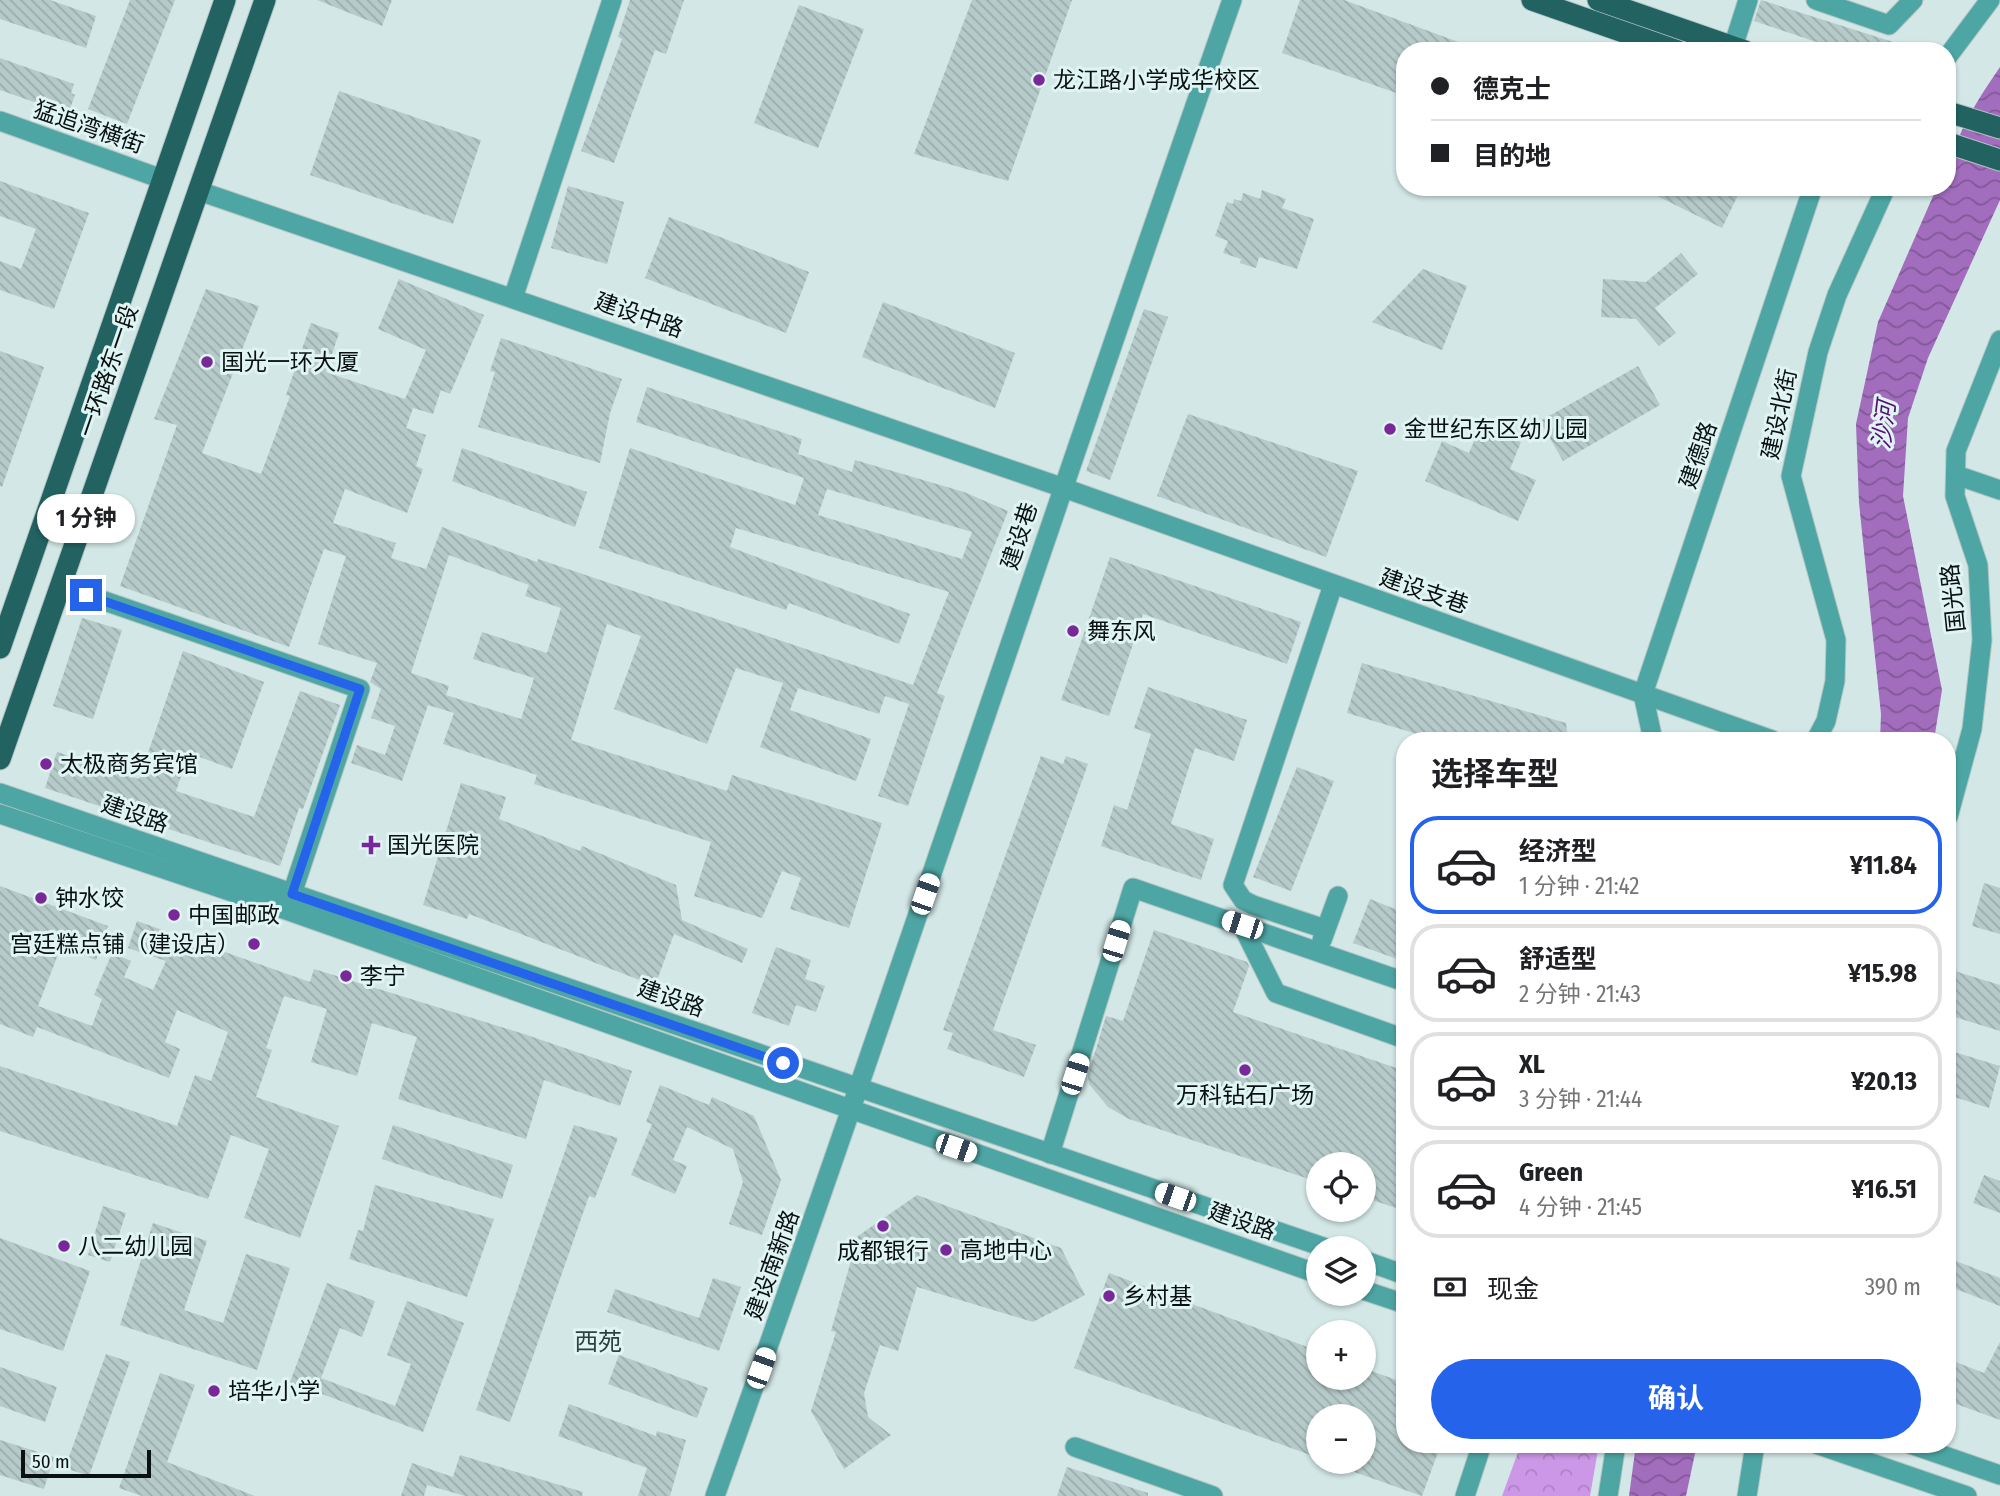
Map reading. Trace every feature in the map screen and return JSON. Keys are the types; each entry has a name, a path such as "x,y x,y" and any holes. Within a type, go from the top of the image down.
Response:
{"main road":[{"name":"一环路东一段","path":"0,648 225,0"},
{"name":"一环路东一段","path":"0,759 265,0"},
{"path":"1532,0 1652,42"},
{"path":"1598,0 1719,42"},
{"path":"1956,115 2000,128"},
{"path":"1956,146 2000,160"}],"street":[{"path":"513,298 612,0"},
{"name":"建设巷","path":"860,1090 1061,487 1232,0"},
{"path":"1740,42 1748,0"},
{"path":"1816,0 1889,26 1913,0"},
{"path":"1956,45 1990,0"},
{"name":"猛追湾横街","path":"0,121 163,178"},
{"name":"建设中路","path":"199,191 1061,487"},
{"name":"建德路","path":"1643,694 1810,196"},
{"name":"建设北街","path":"1820,732 1826,721 1835,681 1836,640 1791,476 1818,352 1837,295 1882,196"},
{"name":"国光路","path":"1956,788 1972,729 1982,640 1978,565 1955,496 1956,451 2000,340"},
{"path":"1956,475 2000,490"},
{"name":"建设支巷","path":"1061,487 1750,732"},
{"path":"1325,929 1253,905 1243,900 1233,885 1333,585"},
{"path":"61,586 360,689 292,894"},
{"path":"1643,694 1651,732"},
{"name":"建设路","path":"0,793 1306,1241"},
{"name":"建设路","path":"0,814 286,910 1306,1270"},
{"path":"1050,1154 1133,888 1396,979"},
{"path":"1318,950 1338,896"},
{"path":"1242,925 1276,993 1396,1036"},
{"name":"建设南新路","path":"715,1496 860,1090"},
{"path":"1376,1265 1396,1272"},
{"path":"1376,1294 1396,1301"},
{"path":"1075,1447 1213,1496"},
{"path":"1465,1496 1479,1453"},
{"path":"1608,1496 1615,1453"},
{"path":"1747,1496 1754,1453"},
{"path":"1842,1453 1967,1496"},
{"path":"1936,1453 2000,1475"}],"green space":[{"path":"1518,1453 1597,1453 1590,1496 1502,1496"}],"water":[{"name":"沙河","path":"2000,67 2000,200 1928,358 1908,418 1903,496 1942,690 1935,732 1880,732 1881,714 1859,503 1856,424 1878,322 1933,196 1956,196 1956,145 1982,94"},
{"path":"1635,1453 1695,1453 1686,1496 1629,1496"}],"building":[{"path":"0,0 50,0 96,16 86,48 0,19"},
{"path":"130,0 175,0 127,124 88,109"},
{"path":"317,0 392,0 382,26"},
{"path":"630,0 684,0 666,54 655,50 614,163 581,151 622,39 618,37"},
{"path":"972,0 1072,0 1008,181 914,154"},
{"path":"1300,0 1344,0 1458,42 1396,42 1396,93 1282,53"},
{"path":"1761,0 1893,42 1816,42 1754,21"},
{"path":"799,5 864,29 818,148 754,123"},
{"path":"0,58 74,84 71,93 75,95 68,114 0,90"},
{"path":"339,91 481,140 453,224 310,175"},
{"path":"0,181 89,213 54,309 0,290 0,261 21,269 36,229 0,216"},
{"path":"568,186 624,202 607,264 551,248"},
{"path":"1262,190 1286,199 1282,208 1314,219 1297,269 1259,257 1256,268 1240,263 1241,259 1223,253 1228,241 1215,236 1227,202 1233,204 1234,199 1241,201 1243,193 1260,199"},
{"path":"1657,196 1738,196 1722,228"},
{"path":"669,217 809,272 786,333 645,278"},
{"path":"1681,253 1698,274 1655,308 1676,333 1659,346 1636,319 1601,317 1603,279 1646,282"},
{"path":"1423,269 1467,286 1442,350 1372,322"},
{"path":"399,279 484,315 450,394 441,390 433,414 413,408 406,428 426,435 416,466 423,469 407,513 345,489 333,523 396,543 391,558 426,569 442,527 537,562 538,559 913,685 949,592 736,528 730,547 910,614 899,644 789,603 786,610 599,548 630,448 795,505 804,478 636,422 647,387 802,439 798,454 852,472 855,460 964,492 1008,511 937,693 945,696 908,806 878,796 909,704 885,696 879,714 798,688 790,710 871,739 856,781 760,747 783,683 736,668 707,744 614,709 641,636 607,624 571,740 727,791 732,775 882,823 849,928 790,909 801,878 782,871 762,918 694,896 711,842 534,784 537,775 443,744 454,713 428,705 402,781 351,763 357,745 385,755 395,726 371,718 381,689 370,682 377,663 318,644 346,556 324,549 289,647 120,586 177,425 154,419 206,289 259,306 202,453 261,474 290,396 286,395 311,323 339,333 326,372 405,399 426,350 378,329","holes":["827,489 972,532 962,559 818,515","449,555 529,585 525,596 561,608 547,653 482,632 473,659 534,678 521,719 446,695 449,686 411,673"]},
{"path":"883,302 1015,353 995,408 862,357"},
{"path":"1144,309 1168,317 1110,480 1086,471"},
{"path":"501,338 622,379 610,413 600,463 478,427 495,372 490,371"},
{"path":"0,351 44,367 2,487 0,486"},
{"path":"1638,366 1660,405 1563,461 1540,421"},
{"path":"1188,414 1358,471 1326,557 1157,496"},
{"path":"1481,425 1521,442 1510,469 1536,480 1518,521 1425,481 1442,441 1469,453"},
{"path":"462,448 587,492 575,527 452,481"},
{"path":"1110,557 1301,622 1287,664 1143,614 1109,716 1061,700"},
{"path":"82,618 122,630 93,719 53,706"},
{"path":"183,651 264,682 232,769 189,753 176,791 254,817 300,691 340,705 303,809 299,808 280,866 45,788 57,752 139,779"},
{"path":"1362,663 1566,723 1567,732 1410,732 1347,713"},
{"path":"1148,687 1247,720 1234,761 1195,748 1171,824 1214,839 1201,880 1101,846 1114,805 1127,810 1151,734 1134,728"},
{"path":"1041,756 1063,764 1066,756 1088,764 993,1030 1036,1045 1024,1077 947,1049 953,1033 943,1030"},
{"path":"1297,767 1334,781 1291,891 1253,877"},
{"path":"461,783 506,797 499,819 580,851 582,846 676,885 682,920 748,949 742,963 674,934 655,986 469,914 467,919 423,905"},
{"path":"1984,883 2000,888 2000,934 1972,926"},
{"path":"0,886 108,926 96,960 61,947 38,1006 92,1026 102,999 94,995 112,953 131,961 124,977 153,990 166,961 128,948 137,921 310,982 314,969 524,1034 632,1071 620,1106 544,1080 526,1139 398,1099 417,1037 372,1023 357,1076 311,1062 327,1009 284,996 266,1048 272,1050 256,1097 339,1126 300,1238 244,1218 269,1149 231,1135 208,1199 0,1131 0,1066 177,1126 195,1075 211,1081 228,1032 177,1010 165,1042 180,1049 169,1078 37,1027 33,1037 0,1024"},
{"path":"1370,899 1396,909 1396,959 1353,943"},
{"name":"万科钻石广场","path":"1154,930 1247,962 1249,966 1233,1012 1396,1068 1396,1208 1376,1201 1376,1152 1306,1152 1306,1178 1129,1119 1108,1107 1089,1084 1088,1075 1106,1016 1123,1021"},
{"path":"776,947 811,960 805,979 825,986 816,1012 796,1005 789,1026 752,1013"},
{"path":"1956,971 2000,985 2000,1031 1956,1017"},
{"path":"1956,1052 2000,1066 1989,1108 1956,1098"},
{"path":"660,1085 709,1105 712,1097 754,1116 781,1180 762,1235 729,1224 743,1182 733,1149 687,1127 673,1160 687,1166 675,1194 631,1175 652,1124 646,1122"},
{"path":"393,1125 513,1165 502,1199 382,1159"},
{"path":"574,1125 618,1138 595,1198 589,1196 510,1422 476,1410"},
{"path":"1984,1175 2000,1181 2000,1213 1973,1203"},
{"path":"375,1185 494,1219 467,1297 349,1259 358,1230 363,1231"},
{"path":"917,1195 1061,1248 1085,1295 1033,1322 917,1287 898,1351 880,1345 864,1393 868,1417 891,1435 844,1469 811,1411 836,1332 831,1331 858,1236"},
{"path":"103,1206 126,1213 110,1262 88,1255"},
{"path":"153,1223 207,1241 184,1310 223,1323 246,1254 290,1268 257,1370 120,1325"},
{"path":"0,1238 90,1271 63,1351 0,1329"},
{"path":"1956,1261 2000,1278 2000,1306 1956,1289"},
{"path":"1109,1273 1306,1347 1306,1390 1376,1390 1376,1373 1396,1380 1396,1453 1438,1453 1422,1496 1360,1474 1376,1474 1376,1404 1306,1404 1306,1454 1074,1368"},
{"path":"713,1278 741,1287 719,1351 607,1312 615,1289 699,1318"},
{"path":"327,1283 375,1301 362,1337 340,1328 321,1378 395,1406 411,1364 387,1355 407,1301 464,1323 423,1432 290,1382"},
{"path":"2000,1342 2000,1420 1956,1404 1956,1362 1984,1373"},
{"path":"106,1354 130,1362 89,1476 65,1468"},
{"path":"619,1355 708,1388 697,1418 608,1384"},
{"path":"0,1367 57,1387 45,1422 0,1406"},
{"path":"160,1373 195,1385 167,1462 255,1496 142,1496 119,1488"},
{"path":"569,1404 656,1436 657,1431 686,1440 670,1496 638,1496 647,1468 558,1436"},
{"path":"0,1440 54,1457 44,1489 0,1475"},
{"path":"460,1455 583,1492 582,1496 465,1496 427,1485 424,1496 401,1496 412,1463 453,1477"},
{"path":"1067,1467 1148,1493 1148,1496 1057,1496"}],"place":[{"name":"龙江路小学成华校区","path":"1039,80"},
{"name":"国光一环大厦","path":"207,362"},
{"name":"金世纪东区幼儿园","path":"1390,429"},
{"name":"舞东风","path":"1073,631"},
{"name":"太极商务宾馆","path":"46,764"},
{"name":"国光医院","path":"371,845"},
{"name":"钟水饺","path":"41,898"},
{"name":"中国邮政","path":"174,915"},
{"name":"宫廷糕点铺（建设店）","path":"254,944"},
{"name":"李宁","path":"346,976"},
{"name":"万科钻石广场","path":"1245,1070"},
{"name":"成都银行","path":"883,1226"},
{"name":"八二幼儿园","path":"64,1246"},
{"name":"高地中心","path":"946,1250"},
{"name":"乡村基","path":"1109,1296"},
{"name":"培华小学","path":"214,1391"}],"district":[{"name":"西苑","path":"598,1342"}],"route":[{"path":"86,595 360,689 292,894 783,1063"}]}
